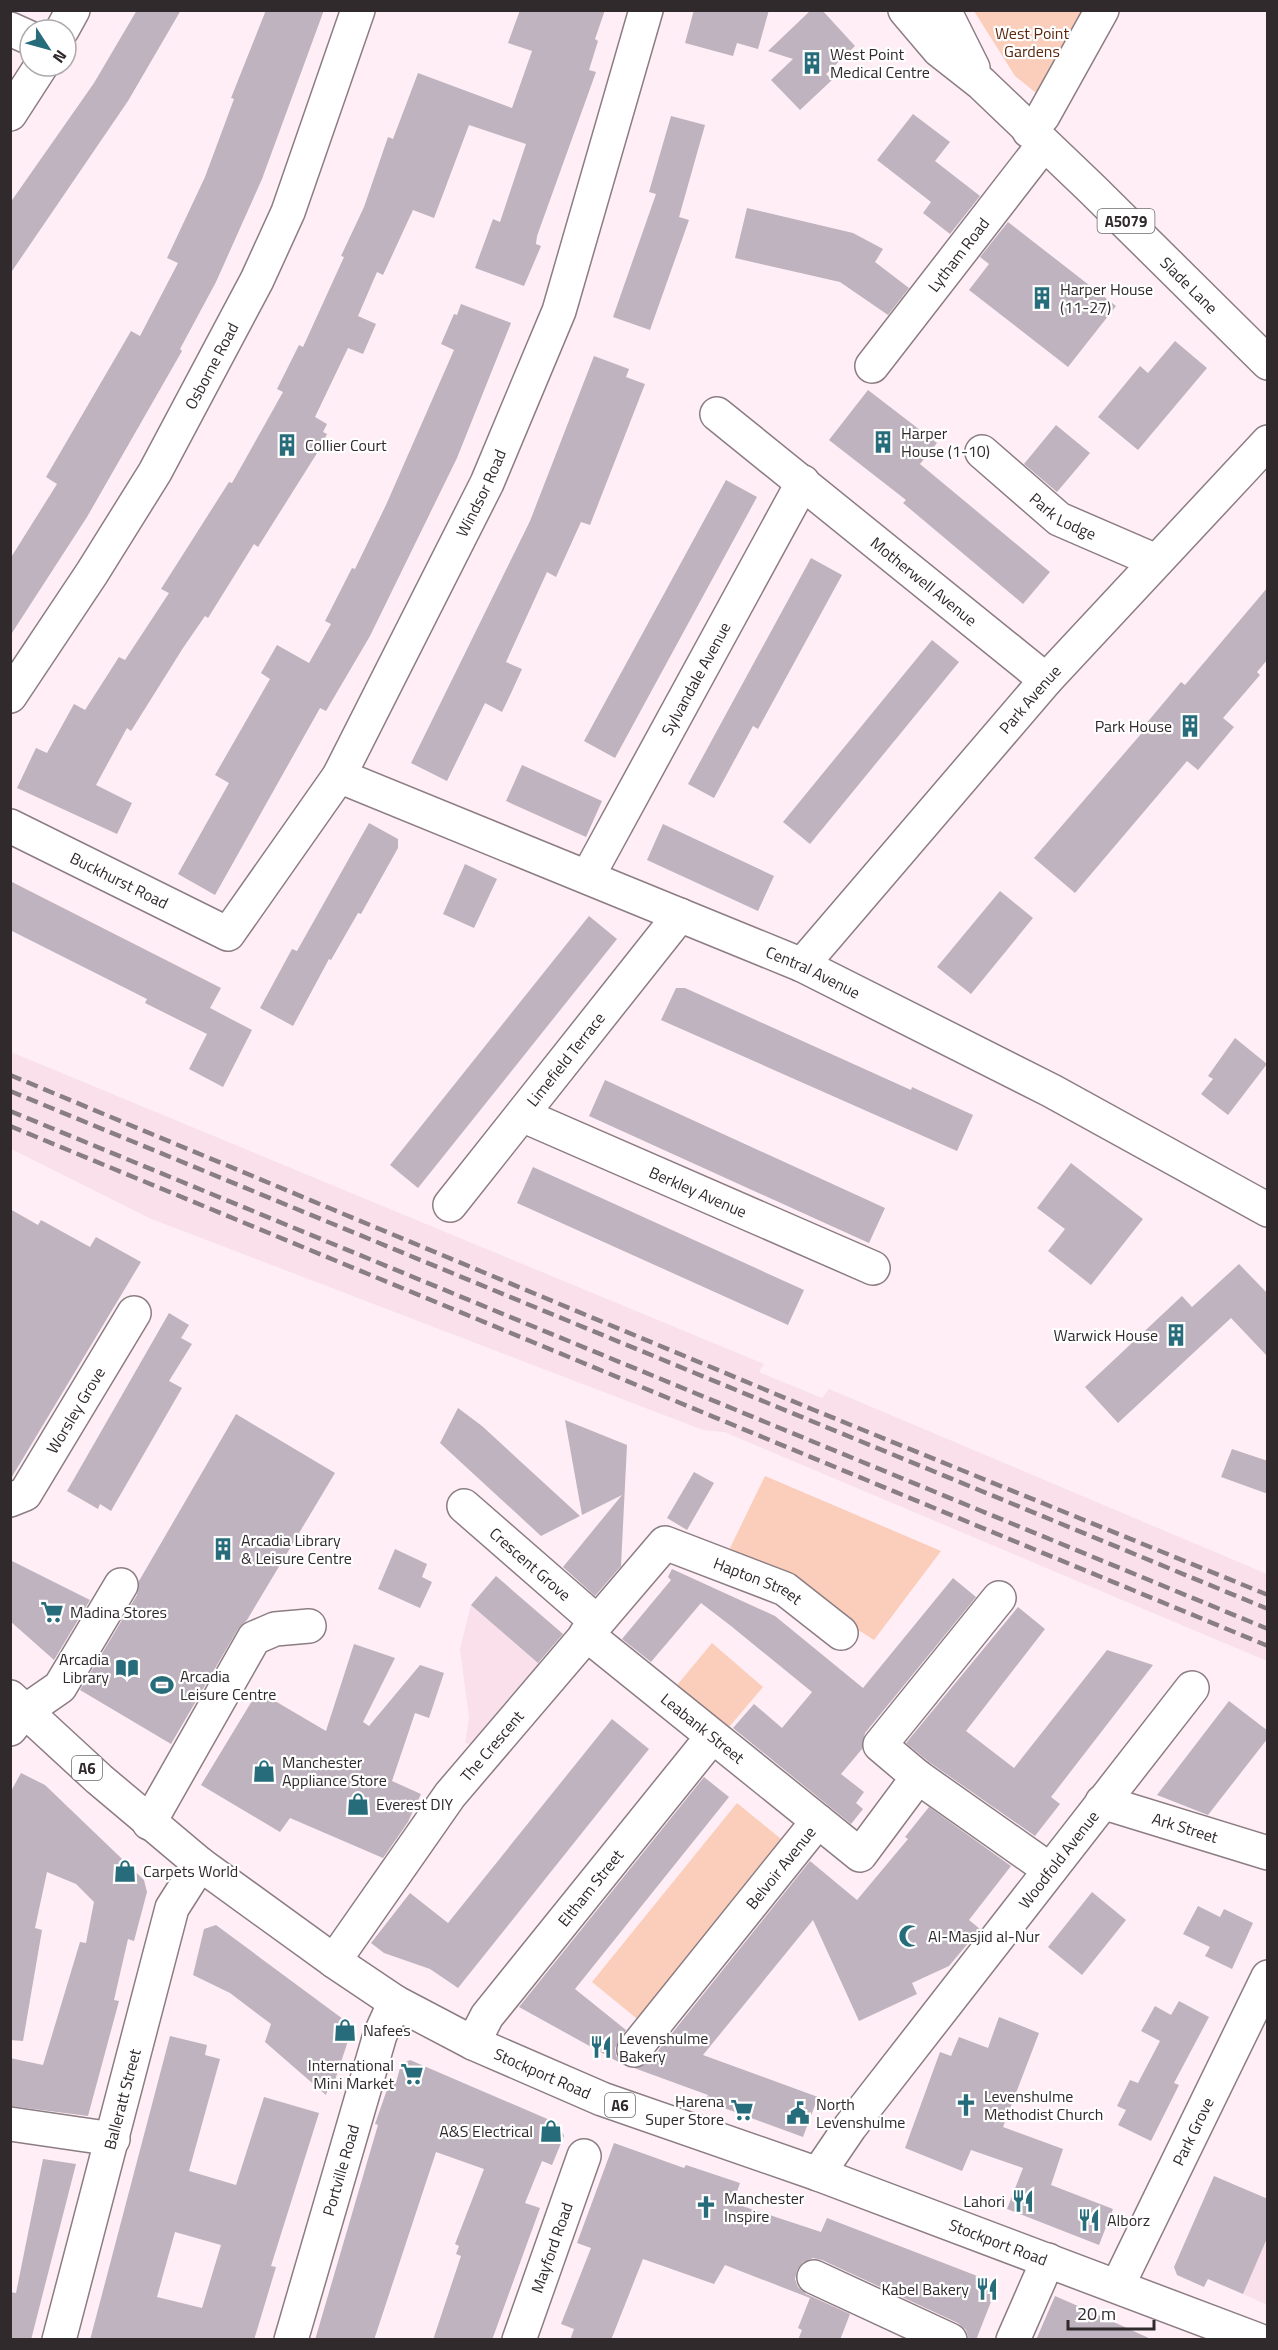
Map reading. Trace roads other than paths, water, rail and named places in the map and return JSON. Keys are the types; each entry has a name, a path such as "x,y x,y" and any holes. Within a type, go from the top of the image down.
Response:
{"main road":[{"name":"Osborne Road","path":"10,696 92,573 155,472 257,280 288,213 358,10"},
{"name":"Windsor Road","path":"228,934 339,776 488,483 559,311 646,10"},
{"name":"Slade Lane","path":"905,10 939,50 981,83 1135,230 1268,363"},
{"name":"Slade Lane","path":"944,10 981,83"},
{"name":"Lytham Road","path":"872,366 1037,138 1043,116 1102,10"},
{"path":"10,114 33,78"},
{"name":"Motherwell Avenue","path":"717,414 1046,680"},
{"name":"Park Avenue","path":"802,965 1046,680 1268,442"},
{"name":"Park Lodge","path":"982,452 1059,519 1156,561"},
{"name":"Sylvandale Avenue","path":"588,876 803,482"},
{"name":"Central Avenue","path":"339,776 802,965 1053,1091 1268,1210"},
{"name":"Buckhurst Road","path":"10,826 228,934"},
{"name":"Limefield Terrace","path":"450,1205 680,915"},
{"name":"Berkley Avenue","path":"522,1115 873,1268"},
{"name":"Worsley Grove","path":"10,1500 25,1494 135,1313"},
{"name":"Crescent Grove","path":"464,1506 592,1628"},
{"name":"The Crescent","path":"334,1961 450,1795 665,1543"},
{"name":"Hapton Street","path":"665,1543 785,1589 841,1634"},
{"path":"15,1713 60,1687 121,1585"},
{"path":"999,1598 880,1745 918,1777 1050,1870"},
{"path":"149,1823 254,1638 275,1629 309,1626"},
{"name":"Leabank Street","path":"592,1628 712,1737 818,1821"},
{"name":"Woodfold Avenue","path":"818,2174 849,2127 1192,1688"},
{"name":"Stockport Road","path":"15,1713 200,1864 334,1961 395,2002 473,2043 602,2099 818,2174 1118,2285 1258,2340"},
{"name":"Eltham Street","path":"473,2043 487,2016 712,1737"},
{"name":"Belvoir Avenue","path":"634,2050 818,1821 860,1856 918,1777"},
{"name":"Ark Street","path":"1102,1802 1268,1853"},
{"name":"Balleratt Street","path":"59,2340 172,1908 200,1864"},
{"name":"Park Grove","path":"1118,2285 1268,1977"},
{"name":"Portville Road","path":"291,2340 380,2036 395,2002"},
{"path":"10,2124 113,2139"},
{"name":"Mayford Road","path":"519,2340 584,2156"},
{"path":"1013,2340 1048,2260"},
{"path":"814,2277 950,2340"}],"railway":[{"path":"10,1075 814,1410 1268,1595"},
{"path":"10,1091 1268,1609"},
{"path":"10,1111 1268,1629"},
{"path":"10,1126 1268,1646"}],"place":[{"name":"West Point Medical Centre","path":"812,63"},
{"name":"Harper House (11-27)","path":"1042,298"},
{"name":"Harper House (1-10)","path":"883,442"},
{"name":"Collier Court","path":"287,445"},
{"name":"Park House","path":"1190,726"},
{"name":"Warwick House","path":"1176,1335"},
{"name":"Arcadia Library & Leisure Centre","path":"223,1549"},
{"name":"Madina Stores","path":"52,1612"},
{"name":"Arcadia Library","path":"127,1668"},
{"name":"Arcadia Leisure Centre","path":"162,1685"},
{"name":"Manchester Appliance Store","path":"264,1771"},
{"name":"Everest DIY","path":"358,1804"},
{"name":"Carpets World","path":"125,1871"},
{"name":"Al-Masjid al-Nur","path":"910,1936"},
{"name":"Nafees","path":"345,2030"},
{"name":"Levenshulme Bakery","path":"601,2047"},
{"name":"International Mini Market","path":"412,2074"},
{"name":"Levenshulme Methodist Church","path":"966,2105"},
{"name":"Harena Super Store","path":"742,2110"},
{"name":"North Levenshulme","path":"798,2113"},
{"name":"A&S Electrical","path":"551,2131"},
{"name":"Lahori","path":"1023,2201"},
{"name":"Manchester Inspire","path":"706,2207"},
{"name":"Alborz","path":"1089,2220"},
{"name":"Kabel Bakery","path":"987,2289"}],"park label":[{"name":"West Point Gardens","path":"1032,42"}]}
